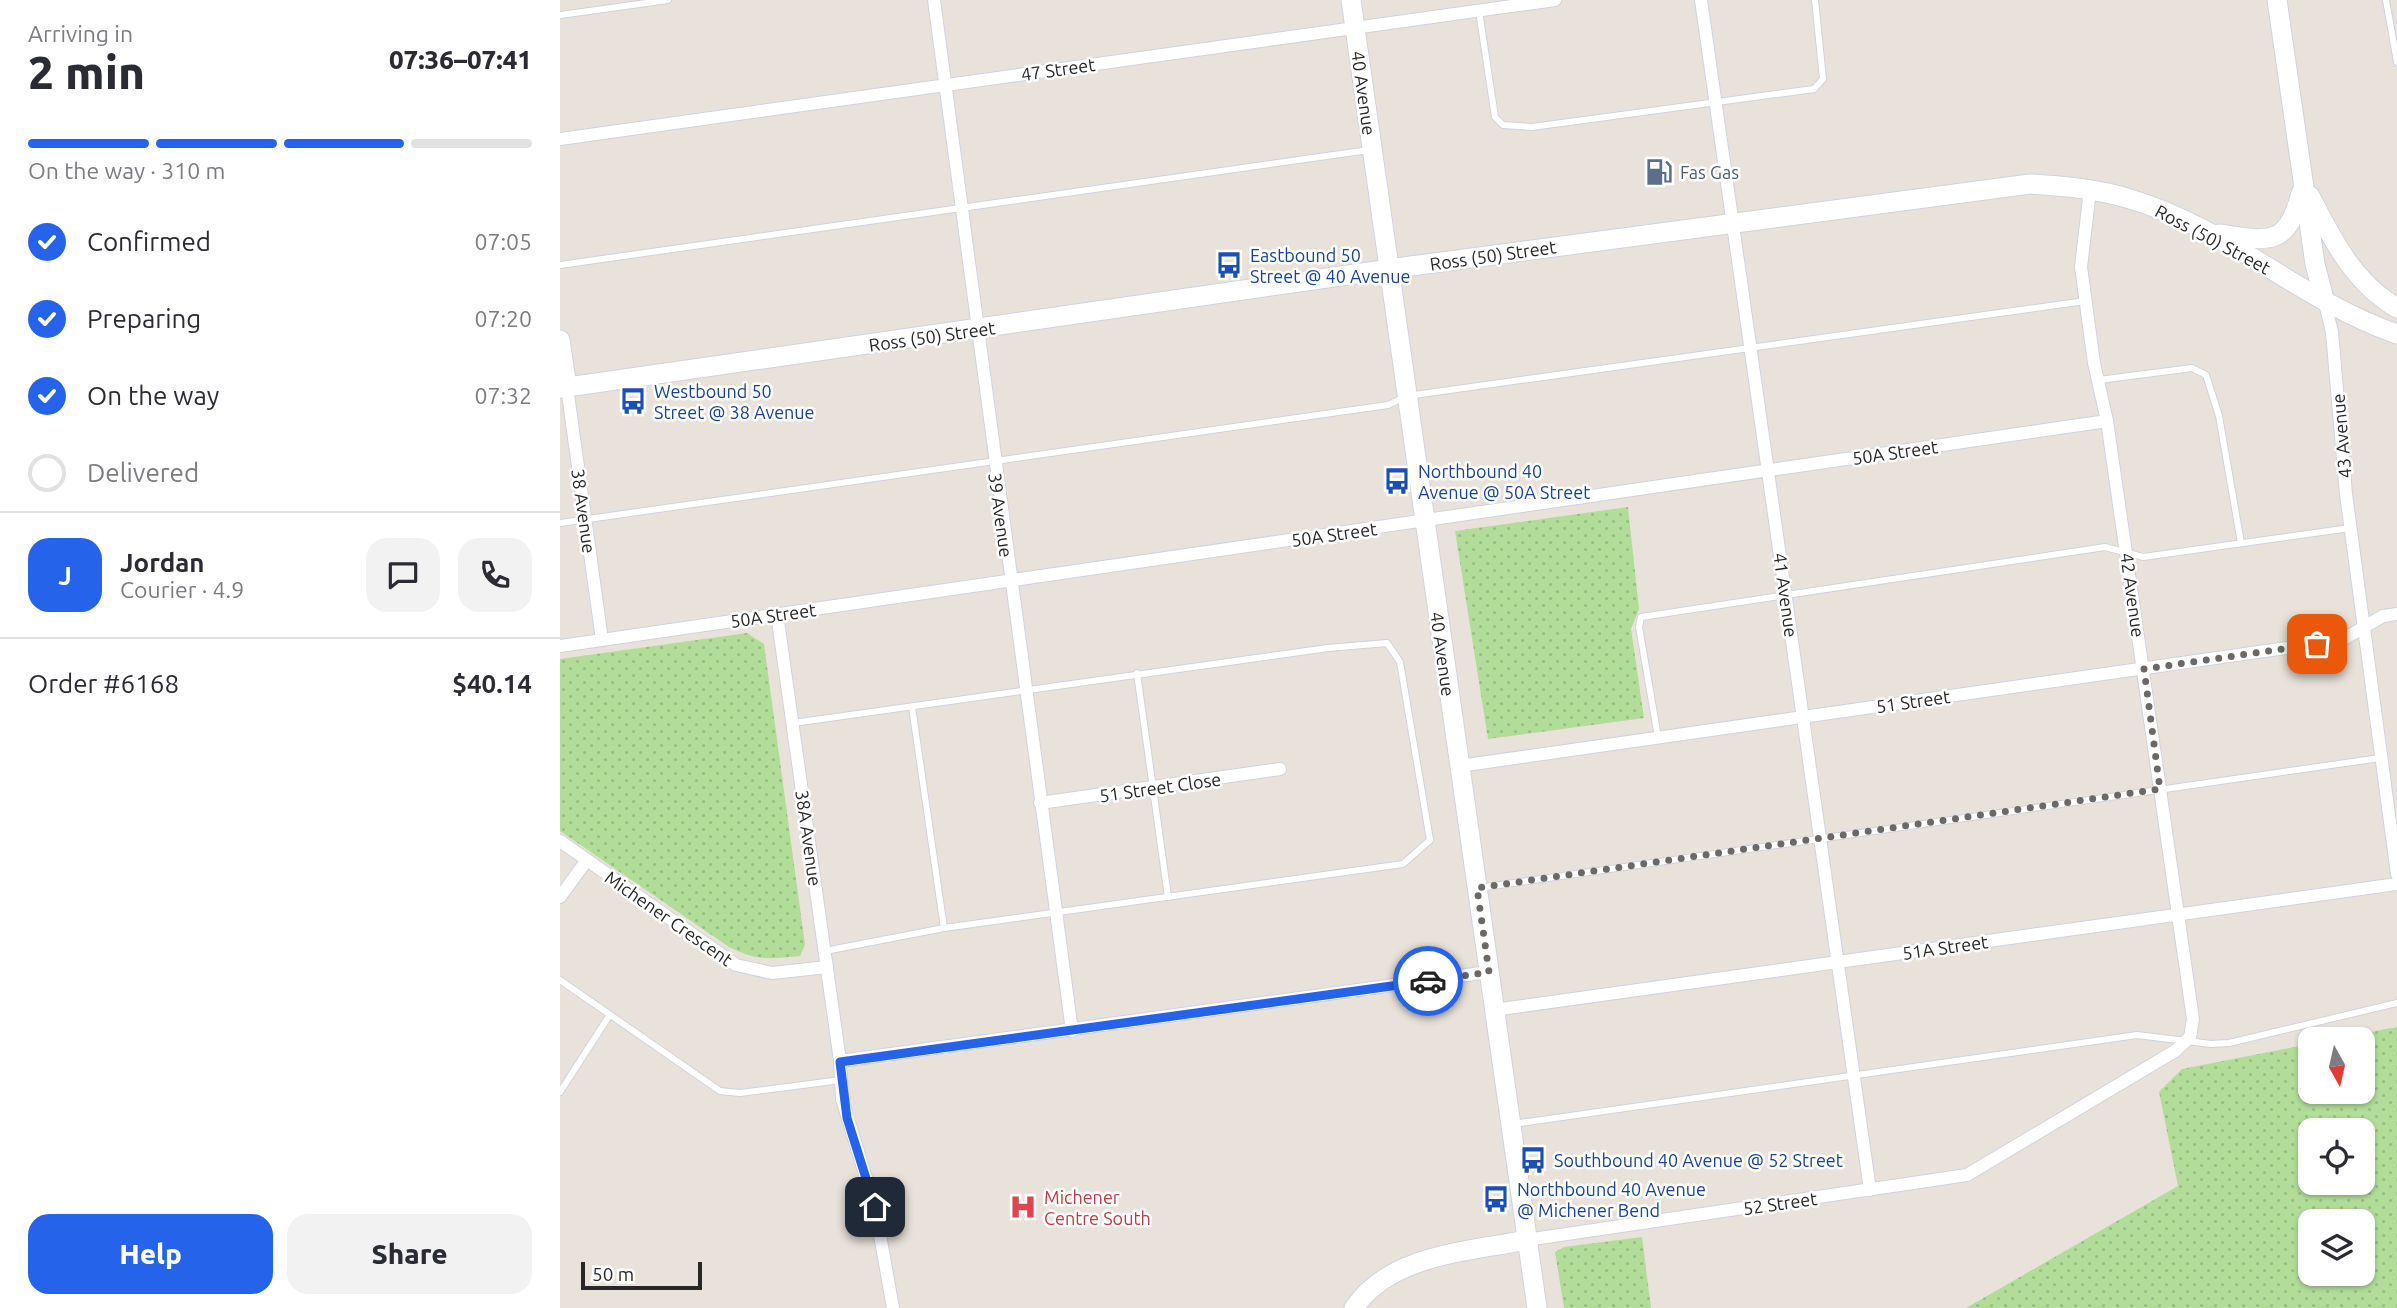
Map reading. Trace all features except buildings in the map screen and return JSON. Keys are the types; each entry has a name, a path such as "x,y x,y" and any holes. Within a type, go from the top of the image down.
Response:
{"main road":[{"name":"40 Avenue","path":"1351,0 1537,1308"},
{"name":"43 Avenue","path":"2277,0 2315,264 2324,299"},
{"path":"2207,232 2253,239 2279,235 2294,219 2303,182"},
{"path":"2303,182 2344,258 2377,294 2397,308"},
{"name":"Ross (50) Street","path":"563,388 1389,269 2015,185 2090,190 2144,203 2207,232 2324,299 2397,334"},
{"name":"38 Avenue","path":"560,340 563,388"},
{"name":"52 Street","path":"1354,1308 1370,1289 1412,1265 1526,1240"}],"street":[{"name":"39 Avenue","path":"934,0 1072,1031"},
{"name":"47 Street","path":"560,139 1555,0"},
{"name":"41 Avenue","path":"1701,0 1870,1190"},
{"name":"42 Avenue","path":"2090,190 2080,256 2085,301 2108,421 2193,1018 2192,1033 2187,1041"},
{"name":"43 Avenue","path":"2324,299 2332,332 2350,528 2397,874"},
{"name":"38 Avenue","path":"563,388 602,640"},
{"name":"50A Street","path":"560,646 2108,421"},
{"name":"38A Avenue","path":"778,614 841,1080 851,1137 875,1207 893,1308"},
{"name":"51 Street","path":"1459,766 2342,640 2383,616 2397,614"},
{"name":"51 Street Close","path":"1040,803 1280,769"},
{"name":"Michener Crescent","path":"560,841 736,965 772,973 827,967"},
{"path":"560,897 586,860"},
{"name":"51A Street","path":"1494,1010 2397,884"},
{"path":"840,1062 1489,972"},
{"name":"52 Street","path":"1526,1240 1973,1173 2187,1041"}],"lane":[{"path":"560,15 668,0"},
{"path":"1479,11 1495,117 1503,125 1532,127 1814,89 1823,79 1824,64 1815,0"},
{"path":"2386,0 2397,62"},
{"path":"560,265 1372,150"},
{"path":"560,523 1388,405 1407,396 2085,301"},
{"path":"2099,380 2192,368 2206,375 2219,416 2242,543"},
{"path":"1658,737 1639,627 1641,617 1786,593 2105,547 2127,550 2143,557 2350,528"},
{"path":"793,723 1137,673 1387,643 1400,662 1430,840 1402,864 944,928 825,951"},
{"path":"1137,673 1168,897"},
{"path":"912,706 944,928"},
{"path":"1477,888 2380,758"},
{"path":"560,981 720,1091 740,1093 841,1080"},
{"path":"1511,1124 2137,1035 2229,1043 2397,1003"},
{"path":"560,1092 609,1016"}],"green space":[{"path":"1628,507 1639,609 1631,629 1644,718 1488,739 1455,531"},
{"path":"747,633 764,644 805,945 800,956 763,958 729,947 560,831 560,659"},
{"path":"2397,1027 2397,1308 1966,1308 2178,1186 2159,1092 2182,1069 2298,1046 2298,1104 2375,1104 2375,1031"},
{"path":"1642,1237 1651,1308 1564,1308 1555,1252 1564,1247"}],"way so far":[{"path":"1428,981 1489,972 1477,888 2160,789 2144,669 2317,644"}],"place":[{"name":"Fas Gas","path":"1659,172"},
{"name":"Eastbound 50 Street @ 40 Avenue","path":"1229,265"},
{"name":"Westbound 50 Street @ 38 Avenue","path":"633,401"},
{"name":"Northbound 40 Avenue @ 50A Street","path":"1397,481"},
{"name":"Southbound 40 Avenue @ 52 Street","path":"1533,1160"},
{"name":"Northbound 40 Avenue @ Michener Bend","path":"1496,1199"},
{"name":"Michener Centre South","path":"1023,1207"}],"route":[{"path":"875,1207 851,1137 842,1099 840,1062 1428,981"}]}
